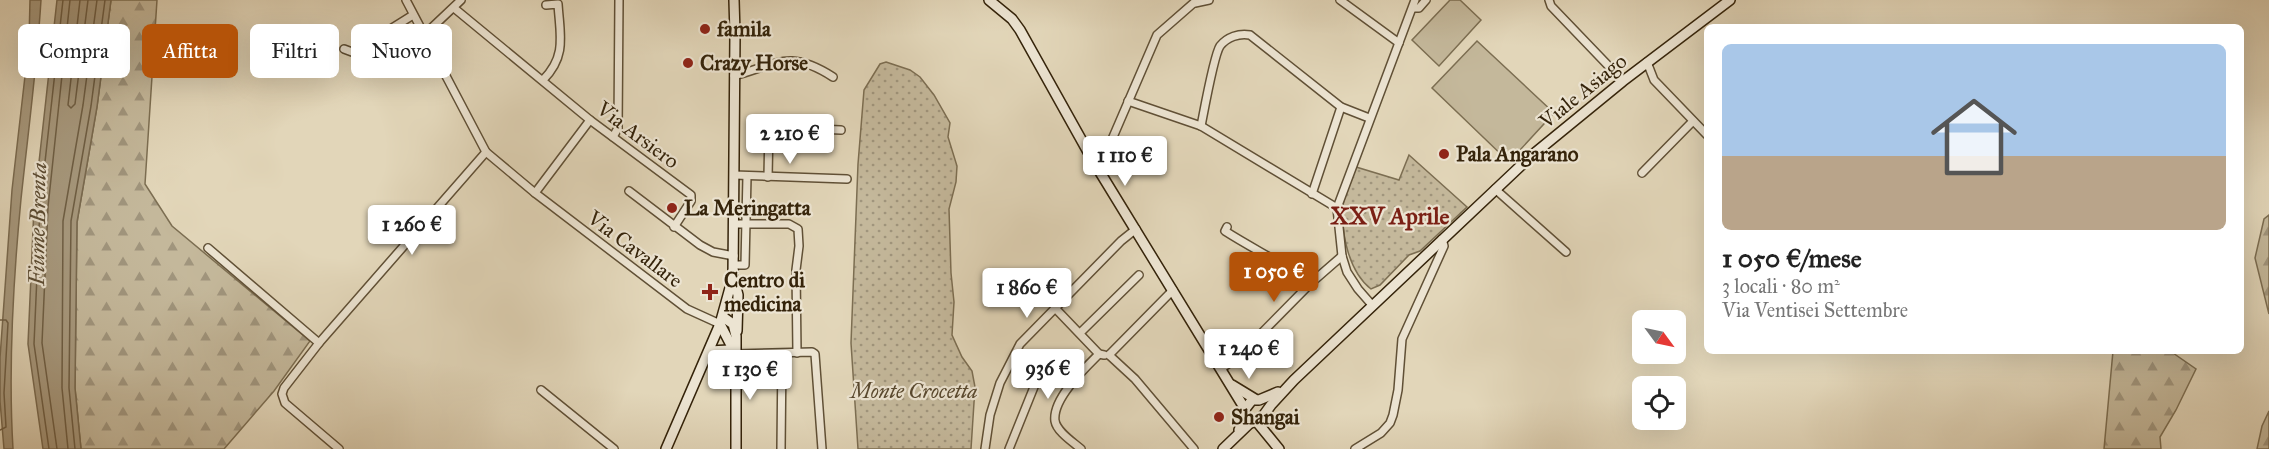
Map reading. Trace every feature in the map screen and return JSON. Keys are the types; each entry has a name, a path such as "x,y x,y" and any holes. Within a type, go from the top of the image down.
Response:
{"main road":[{"path":"989,0 1020,30 1092,159 1245,411 1278,448"},
{"name":"Viale Asiago","path":"1223,449 1266,412 1283,390 1495,189 1569,124 1718,5 1730,0"},
{"path":"666,449 722,320 733,277 735,2"},
{"path":"733,277 738,295 739,323 736,336 736,449"},
{"path":"722,320 733,324 736,336"},
{"path":"722,320 736,354"},
{"path":"709,351 729,350 736,354"},
{"path":"1228,382 1264,404 1278,448"},
{"name":"Viale Asiago","path":"1237,435 1249,402 1283,390"}],"street":[{"name":"Via Cavallare","path":"406,0 417,24"},
{"path":"436,24 460,0"},
{"path":"613,137 618,128 619,0"},
{"path":"1092,159 1110,144 1157,35 1196,1 1209,0"},
{"path":"1340,0 1399,44"},
{"path":"1372,305 1347,272 1342,256 1337,208 1415,0"},
{"path":"1413,8 1419,8 1426,0"},
{"path":"1549,0 1551,6 1623,81"},
{"path":"543,80 552,71 559,58 560,43 558,4 546,4"},
{"name":"Via Arsiero","path":"454,8 590,120 691,195 691,201 674,227"},
{"path":"344,49 352,52 357,50 413,15"},
{"path":"1201,126 1218,48 1231,37 1242,34 1250,35 1341,107 1369,118"},
{"path":"734,76 772,62 788,60 816,66 833,77"},
{"path":"1647,62 1654,80 1704,132"},
{"name":"Via Cavallare","path":"446,78 486,152 535,193 687,309 722,320"},
{"path":"1128,101 1201,126 1337,208"},
{"path":"1312,194 1341,107"},
{"path":"535,193 590,120"},
{"path":"1642,173 1693,121"},
{"path":"768,177 770,127 841,130"},
{"path":"339,449 285,403 282,394 284,388 319,343 486,152"},
{"path":"734,175 847,179"},
{"path":"629,191 674,227 713,252 746,265 747,176"},
{"path":"1495,189 1566,252"},
{"path":"734,224 789,224 798,229 797,353"},
{"path":"1227,227 1225,231 1256,251 1288,266 1311,283"},
{"path":"986,449 990,416 1000,383 1020,344 1121,241 1136,229"},
{"path":"1355,449 1381,433 1390,423 1398,390 1401,339 1444,246 1443,239"},
{"path":"208,248 319,343"},
{"path":"1221,369 1238,357 1311,283 1342,256"},
{"path":"1080,333 1139,275"},
{"path":"1109,355 1173,290"},
{"path":"1055,308 1099,354 1109,355 1135,379 1194,449"},
{"path":"736,354 812,352 816,356 822,449"},
{"path":"781,449 782,354"},
{"path":"1081,449 1061,431 1055,422 1056,412 1074,380 1099,354"},
{"path":"1009,449 1038,377"},
{"path":"541,390 613,448"}],"green space":[{"path":"111,0 157,0 155,24 142,24 142,78 152,78 145,184 172,226 310,341 274,391 224,449 81,449 75,388 77,222 101,78 130,78 130,24 108,24"},
{"path":"1450,0 1460,0 1481,20 1439,66 1412,40"},
{"path":"1477,41 1554,113 1509,162 1432,88"},
{"name":"Monte Crocetta","path":"886,62 910,70 920,77 934,95 950,123 948,137 957,166 956,182 949,209 954,302 952,335 962,357 972,371 975,387 971,449 858,449 851,343 858,164 864,90 880,64"},
{"path":"1409,155 1467,207 1420,251 1409,255 1380,285 1371,289 1357,273 1348,252 1343,229 1344,197 1356,167 1399,180"},
{"path":"2269,215 2269,314 2255,258 2264,219"},
{"path":"2113,354 2174,354 2196,369 2160,437 2161,449 2104,449"},
{"path":"2269,411 2269,449 2257,449 2262,426"}],"water":[{"path":"30,0 41,0 39,24 29,24"},
{"path":"57,0 111,0 108,24 54,24"},
{"path":"25,78 35,78 21,199 14,293 11,355 13,449 4,449 0,401 0,358 12,190"},
{"name":"Fiume Brenta","path":"48,78 101,78 77,222 75,388 81,449 43,449 28,344 34,207"}],"place":[{"name":"famila","path":"705,29"},
{"name":"Crazy Horse","path":"688,63"},
{"name":"Pala Angarano","path":"1444,154"},
{"name":"La Meringatta","path":"672,208"},
{"name":"Centro di medicina","path":"710,292"},
{"name":"Shangai","path":"1219,417"}],"district":[{"name":"XXV Aprile","path":"1390,216"}]}
